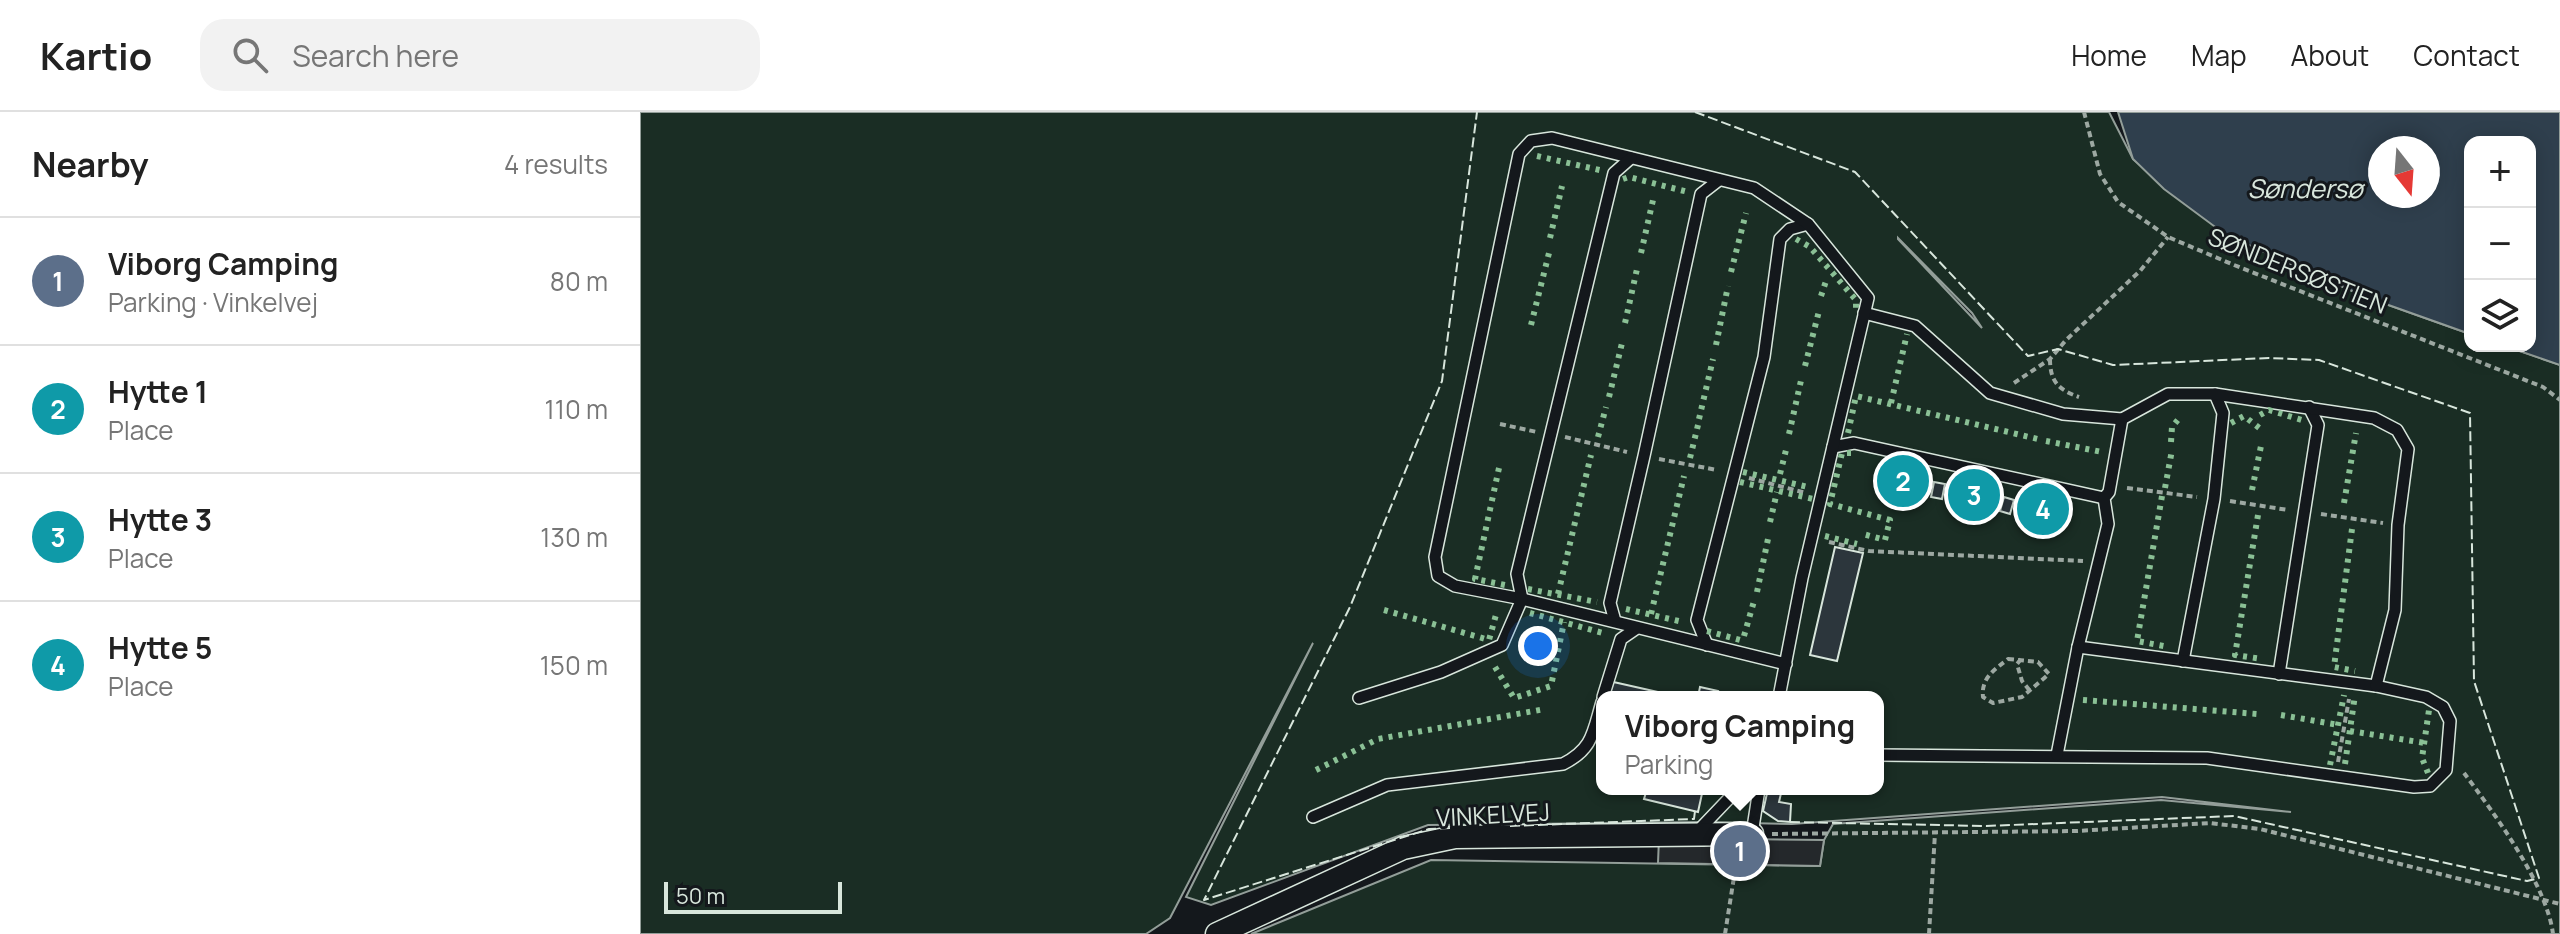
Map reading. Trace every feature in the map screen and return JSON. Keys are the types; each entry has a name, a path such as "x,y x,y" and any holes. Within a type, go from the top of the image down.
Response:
{"street":[{"name":"VINKELVEJ","path":"1217,934 1403,848 1455,837 1752,834"}],"lane":[{"path":"1780,691 1868,298 1808,224 1754,188 1552,138 1531,141 1519,154 1435,557 1438,576 1455,586 1522,599 1786,664"},
{"path":"1359,698 1441,672 1502,645 1522,599 1517,574 1614,173 1631,158"},
{"path":"1615,621 1610,603 1701,194 1719,180"},
{"path":"1707,645 1697,620 1764,357 1780,239 1790,229 1808,224"},
{"path":"1864,313 1915,326 1990,393 2063,414 2122,419 2168,394 2215,394 2374,418 2397,430 2408,449 2398,525 2395,610 2376,686"},
{"path":"2183,661 2214,499 2223,413 2215,394"},
{"path":"2279,674 2318,425 2309,407"},
{"path":"2057,755 2078,647 2108,524 2107,495 2122,419"},
{"path":"1833,447 1854,443 2107,495"},
{"path":"1605,691 1621,639 1637,628"},
{"path":"1884,755 2207,758 2414,787 2430,786 2446,770 2450,721 2443,707 2426,697 2376,686 2078,647"},
{"path":"1313,817 1387,785 1563,764 1579,756 1589,746 1596,722"},
{"path":"1694,835 1732,795"},
{"path":"1752,834 1758,795"}],"path":[{"name":"SØNDERSØSTIEN","path":"2084,112 2100,174 2118,202 2168,237 2543,387 2560,400"},
{"path":"1996,395 2050,359 2140,271 2168,237"},
{"path":"2050,359 2050,373 2061,391 2089,399"},
{"path":"2107,495 2125,487 2398,525"},
{"path":"1812,538 1869,551 2097,562"},
{"path":"2008,659 2021,659 2038,662 2049,674 2030,691 2006,702 1993,703 1983,697 1982,686 1991,672 2008,659"},
{"path":"2021,659 2017,664 2019,672 2030,691"},
{"path":"2336,776 2351,683"},
{"path":"2447,752 2507,835 2545,901 2553,934"},
{"path":"1725,934 1734,877 1752,834 2076,831 2210,823 2260,829 2560,904"},
{"path":"1929,934 1935,832"}],"green space":[{"path":"640,112 2109,112 2133,159 2226,235 2366,297 2464,332 2464,352 2522,352 2560,365 2560,934 1251,934 1431,860 1820,866 1824,840 1833,824 2161,800 2291,812 2162,797 1792,824 1428,825 1211,905 1186,897 1313,643 1170,918 1146,934 640,934","holes":["1898,238 1972,313 1982,328 1898,239"]}],"shaded area":[{"path":"1659,838 1824,840 1820,866 1658,863"}],"water":[{"name":"Søndersø","path":"2118,112 2560,112 2560,365 2522,352 2536,352 2536,136 2464,136 2464,332 2366,297 2226,235 2164,189 2133,159"}],"building":[{"path":"1899,471 1910,474 1906,490 1896,488"},
{"path":"1934,482 1945,484 1942,499 1931,497"},
{"path":"1970,486 1981,489 1977,504 1966,502"},
{"path":"2004,497 2014,500 2010,514 2000,511"},
{"path":"2039,501 2050,503 2047,518 2036,515"},
{"path":"1835,547 1863,553 1837,661 1810,655"},
{"path":"1609,681 1653,691 1607,691"},
{"path":"1645,795 1702,795 1698,812 1644,799"},
{"path":"1767,795 1781,795 1779,802 1791,804 1790,822 1778,821 1763,811"}],"hedge":[{"path":"1537,156 1604,171"},
{"path":"1623,179 1629,177 1688,192"},
{"path":"1550,238 1562,186"},
{"path":"1641,253 1653,200"},
{"path":"1731,272 1746,213"},
{"path":"1796,239 1810,247 1856,300 1856,313"},
{"path":"1531,325 1550,249"},
{"path":"1625,323 1637,269"},
{"path":"1821,296 1827,278"},
{"path":"1716,345 1728,286"},
{"path":"1805,366 1819,311"},
{"path":"1891,403 1907,334"},
{"path":"1609,397 1623,339"},
{"path":"1699,419 1713,359"},
{"path":"1789,434 1802,376"},
{"path":"1848,433 1856,396 2042,440"},
{"path":"1598,437 1606,407"},
{"path":"2260,415 2269,410 2305,421"},
{"path":"2171,442 2172,427 2181,416"},
{"path":"2231,423 2244,416 2263,431"},
{"path":"1690,458 1698,425"},
{"path":"2344,503 2356,433"},
{"path":"2046,441 2102,452"},
{"path":"2252,490 2262,441"},
{"path":"1780,474 1787,446"},
{"path":"2165,488 2172,450"},
{"path":"1851,453 1842,453 1830,504 1890,520 1885,540 1863,534"},
{"path":"1558,594 1591,455"},
{"path":"1499,468 1475,579 1505,585"},
{"path":"1743,472 1808,487"},
{"path":"1651,614 1684,476"},
{"path":"1740,482 1813,499"},
{"path":"1770,522 1777,492"},
{"path":"2162,496 2137,641 2169,647"},
{"path":"2258,515 2235,655 2262,659"},
{"path":"2352,529 2334,667 2355,671"},
{"path":"1757,592 1769,534"},
{"path":"1825,536 1857,544"},
{"path":"1528,589 1597,602"},
{"path":"1744,636 1754,601"},
{"path":"1626,609 1683,622"},
{"path":"1384,610 1489,640 1497,611"},
{"path":"1530,613 1603,633"},
{"path":"1495,667 1514,698 1551,686 1564,622"},
{"path":"1707,631 1740,640"},
{"path":"2330,765 2344,695"},
{"path":"2345,764 2355,695"},
{"path":"2083,700 2257,714"},
{"path":"1316,770 1378,739 1545,709"},
{"path":"2428,773 2422,758 2429,710"},
{"path":"2281,715 2339,725"},
{"path":"2350,731 2425,743"}],"fence":[{"path":"1450,828 1429,829 1204,900 1350,607 1442,381 1477,112"},
{"path":"1695,112 1855,172 2028,356 2058,349 2113,365 2269,358 2319,360 2470,413 2474,681 2539,878 2527,881 2234,816 1986,826 1790,822"},
{"path":"1510,826 1694,819 1695,811"}],"place":[{"name":"Hytte 1","path":"1903,481"},
{"name":"Hytte 3","path":"1974,495"},
{"name":"Hytte 5","path":"2043,509"},
{"name":"Viborg Camping","path":"1740,851"}]}
